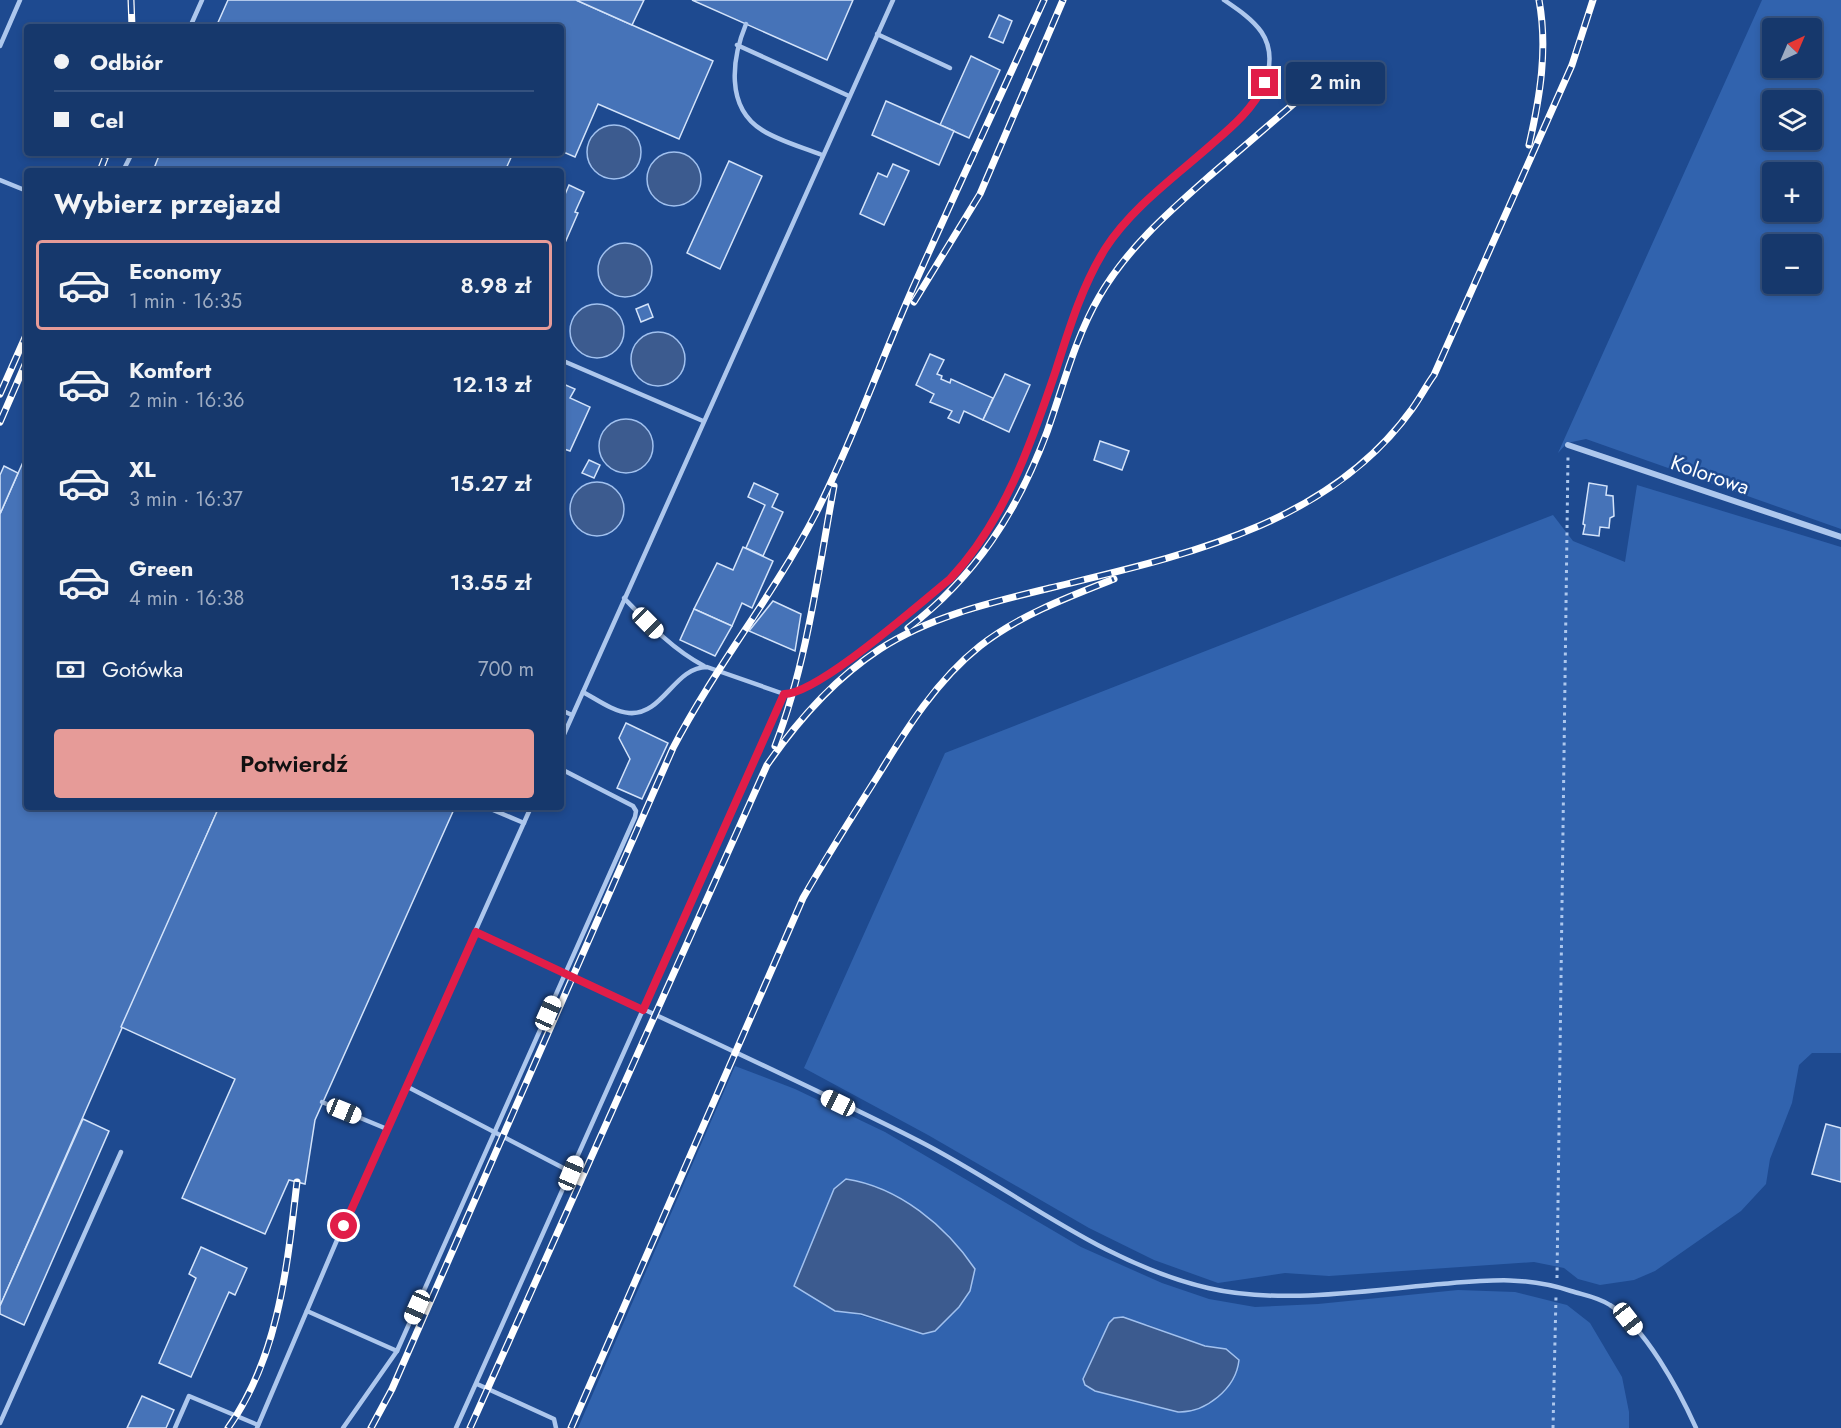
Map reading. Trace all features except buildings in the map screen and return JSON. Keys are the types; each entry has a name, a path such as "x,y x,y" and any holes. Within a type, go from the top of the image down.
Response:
{"street":[{"name":"Kolorowa","path":"1568,445 1841,537"}],"lane":[{"path":"0,46 20,0"},
{"path":"191,24 202,0"},
{"path":"564,734 892,0"},
{"path":"624,598 684,655 707,667 784,694 800,691 840,667 950,579 973,552 994,521 1013,483 1039,420 1077,306 1107,246 1131,217 1237,122 1259,97 1270,67 1265,37 1260,28 1224,0"},
{"path":"746,24 737,45 735,70 736,93 744,113 763,131 822,155"},
{"path":"877,34 950,68"},
{"path":"737,45 849,96"},
{"path":"0,180 24,190"},
{"path":"564,361 703,421"},
{"path":"583,692 623,712 641,712 651,707 684,675 697,667 707,667"},
{"path":"456,1428 784,694"},
{"path":"564,711 572,715"},
{"path":"343,1428 397,1351 636,811 633,806 564,771"},
{"path":"493,810 524,823"},
{"path":"175,1428 189,1396 257,1426 530,810"},
{"path":"476,932 920,1142 1098,1246 1144,1267 1186,1282 1220,1291 1257,1295 1311,1294 1507,1278 1557,1286 1608,1303 1628,1319 1653,1353 1684,1401 1696,1428"},
{"path":"406,1086 571,1173"},
{"path":"322,1102 387,1128"},
{"path":"0,1423 121,1152"},
{"path":"307,1311 397,1351"},
{"path":"477,1384 554,1419 556,1428"}],"path":[{"path":"1553,1428 1557,1286 1568,445"}],"shaded area":[{"path":"1762,0 1841,0 1841,529 1586,439 1567,443 1558,453"},
{"path":"614,125 624,127 633,133 639,142 641,152 639,162 633,171 624,177 614,179 604,177 595,171 589,162 587,152 589,142 595,133 604,127"},
{"path":"674,152 684,154 693,160 699,169 701,179 699,189 693,198 684,204 674,206 664,204 655,198 649,189 647,179 649,169 655,160 664,154"},
{"path":"625,243 635,245 644,251 650,260 652,270 650,280 644,289 635,295 625,297 615,295 606,289 600,280 598,270 600,260 606,251 615,245"},
{"path":"597,304 607,306 616,312 622,321 624,331 622,341 616,350 607,356 597,358 587,356 578,350 572,341 570,331 572,321 578,312 587,306"},
{"path":"658,332 668,334 677,340 683,349 685,359 683,369 677,378 668,384 658,386 648,384 639,378 633,369 631,359 633,349 639,340 648,334"},
{"path":"626,419 636,421 645,427 651,436 653,446 651,456 645,465 636,471 626,473 616,471 607,465 601,456 599,446 601,436 607,427 616,421"},
{"path":"597,482 607,484 616,490 622,499 624,509 622,519 616,528 607,534 597,536 587,534 578,528 572,519 570,509 572,499 578,490 587,484"},
{"path":"1637,485 1841,547 1841,1053 1812,1053 1799,1065 1792,1103 1770,1159 1766,1184 1741,1211 1655,1271 1634,1280 1600,1285 1578,1279 1564,1268 1534,1262 1329,1276 1285,1273 1218,1283 1154,1260 1089,1228 928,1135 804,1068 945,753 1553,515 1573,541 1625,562"},
{"path":"735,1066 795,1089 885,1132 1081,1247 1162,1283 1209,1299 1255,1307 1318,1304 1458,1290 1515,1292 1567,1305 1590,1323 1622,1377 1629,1412 1629,1428 578,1428","holes":["915,1210 949,1235 975,1269 970,1291 923,1334 849,1312","1146,1324 1205,1346 1226,1349 1238,1366 1234,1377 1215,1399 1083,1379 1098,1344"]},
{"path":"846,1179 884,1190 920,1211 950,1238 975,1269 970,1291 959,1307 935,1331 923,1334 861,1314 835,1311 794,1286 834,1189"},
{"path":"1123,1317 1205,1346 1226,1349 1239,1360 1237,1371 1218,1397 1208,1404 1188,1411 1178,1412 1095,1391 1085,1385 1083,1379 1109,1323 1114,1318"}],"railway":[{"path":"131,0 132,24"},
{"path":"371,1428 392,1389 673,748 689,718 781,574 815,515 853,432 912,290 1044,0"},
{"path":"914,302 980,194 1063,0"},
{"path":"1529,145 1543,55 1539,0"},
{"path":"470,1428 767,765 791,732 847,673 900,637 963,611 1150,563 1249,530 1295,509 1338,482 1378,449 1412,409 1434,375 1572,65 1593,0"},
{"path":"908,628 954,587 974,564 1008,515 1047,432 1083,329 1110,279 1150,231 1305,94"},
{"path":"101,168 106,156"},
{"path":"0,394 24,340"},
{"path":"0,422 24,367"},
{"path":"775,746 804,650 834,486"},
{"path":"571,1428 803,898 901,739 937,689 964,659 980,646 1027,616 1114,579"},
{"path":"228,1428 245,1400 270,1341 284,1278 297,1182"}],"route":[{"path":"344,1226 476,932 643,1010 784,694 800,691 840,667 950,579 961,567 994,521 1013,483 1039,420 1077,306 1107,246 1131,217 1249,110 1259,97 1265,83"}]}
